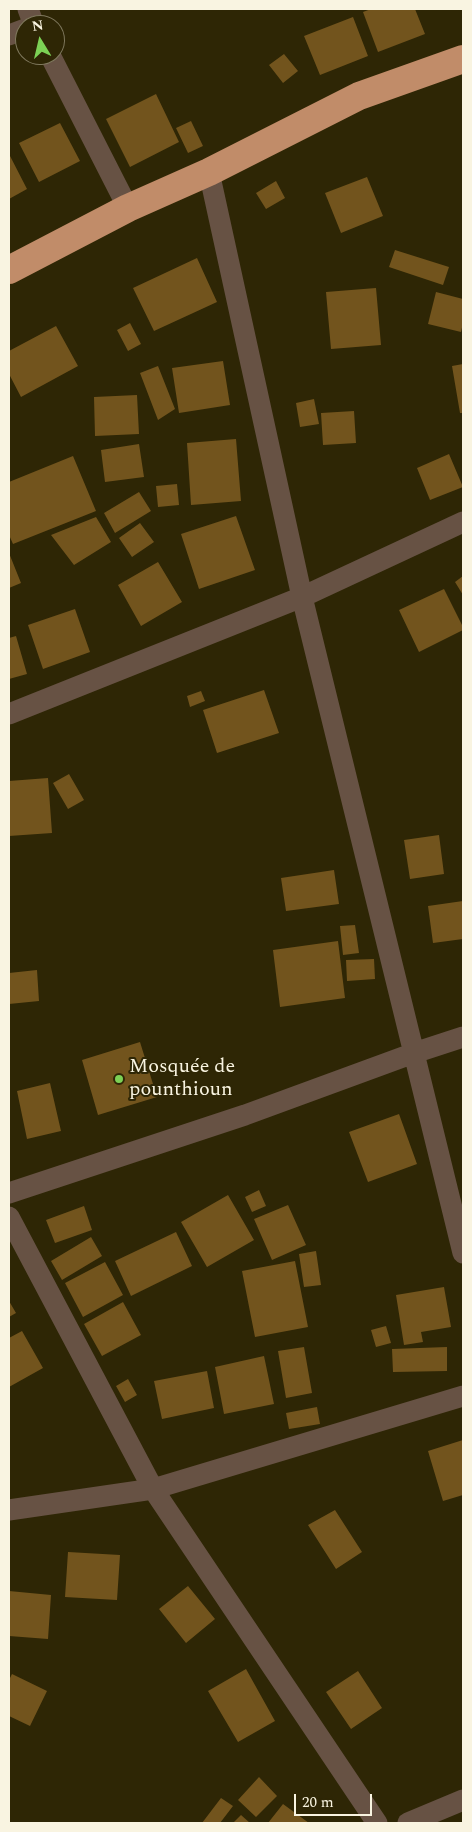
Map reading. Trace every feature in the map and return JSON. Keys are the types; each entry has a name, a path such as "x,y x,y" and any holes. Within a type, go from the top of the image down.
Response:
{"highway":[{"path":"9,270 128,208 208,172 359,96 463,59"}],"street":[{"path":"55,65 128,208"},
{"path":"208,172 302,597 463,1253"},
{"path":"9,714 302,597 463,522"},
{"path":"9,1193 245,1115 414,1052 463,1037"},
{"path":"9,1217 153,1489 377,1823"},
{"path":"9,1510 153,1489 463,1396"},
{"path":"408,1823 463,1800"}],"building":[{"path":"371,9 415,9 425,34 378,52 363,12"},
{"path":"353,17 368,56 320,75 304,36"},
{"path":"284,54 298,71 283,83 269,65"},
{"path":"156,94 179,142 130,167 106,119"},
{"path":"191,121 203,146 188,153 176,128"},
{"path":"60,123 80,161 39,182 19,143"},
{"path":"9,154 27,189 9,199"},
{"path":"367,177 383,216 341,233 325,193"},
{"path":"276,181 285,198 266,209 256,193"},
{"path":"395,250 449,267 443,285 389,267"},
{"path":"197,258 217,302 154,331 133,288"},
{"path":"376,288 381,345 331,349 326,292"},
{"path":"436,292 463,299 461,332 428,324"},
{"path":"130,323 141,344 128,351 117,330"},
{"path":"56,326 78,366 21,397 9,374 9,351"},
{"path":"223,361 230,405 179,413 172,368"},
{"path":"463,364 463,413 460,413 452,366"},
{"path":"158,366 175,409 158,420 140,373"},
{"path":"137,395 139,434 95,436 94,397"},
{"path":"314,399 319,424 300,427 296,403"},
{"path":"354,411 356,443 323,445 321,413"},
{"path":"236,439 241,501 191,505 187,443"},
{"path":"139,444 144,477 105,482 101,450"},
{"path":"449,454 463,487 430,500 417,468"},
{"path":"73,456 96,511 13,544 9,535 9,482"},
{"path":"177,484 179,505 158,507 156,486"},
{"path":"139,492 151,511 115,533 104,513"},
{"path":"236,516 255,570 199,589 181,534"},
{"path":"96,517 111,542 74,565 51,535"},
{"path":"140,523 154,542 132,557 119,538"},
{"path":"9,553 21,583 9,588"},
{"path":"158,562 182,602 141,626 118,585"},
{"path":"463,576 463,595 455,582"},
{"path":"444,589 463,630 419,652 399,610"},
{"path":"75,609 90,652 43,669 28,625"},
{"path":"16,636 27,674 9,679 9,638"},
{"path":"264,690 279,733 217,753 203,710"},
{"path":"201,691 205,701 190,707 187,696"},
{"path":"69,774 84,800 68,809 53,783"},
{"path":"48,778 52,833 9,836 9,781"},
{"path":"439,835 444,874 410,879 404,840"},
{"path":"334,870 339,904 286,911 281,878"},
{"path":"463,901 463,939 433,943 428,906"},
{"path":"355,925 359,953 343,955 340,926"},
{"path":"338,941 345,998 280,1007 273,950"},
{"path":"374,959 375,979 347,981 346,960"},
{"path":"37,970 39,1001 9,1004 9,973"},
{"name":"Mosquée de pounthioun","path":"140,1042 157,1097 98,1115 82,1060"},
{"path":"50,1083 61,1131 27,1139 17,1091"},
{"path":"399,1114 417,1164 368,1182 349,1132"},
{"path":"259,1190 266,1206 252,1212 245,1197"},
{"path":"228,1195 254,1240 207,1267 181,1222"},
{"path":"288,1205 306,1245 272,1260 254,1219"},
{"path":"84,1206 92,1230 55,1243 46,1220"},
{"path":"176,1232 192,1266 131,1296 115,1261"},
{"path":"91,1237 102,1256 62,1280 51,1261"},
{"path":"316,1251 321,1285 304,1287 299,1254"},
{"path":"295,1261 308,1327 255,1337 242,1271"},
{"path":"105,1262 123,1295 83,1317 65,1283"},
{"path":"444,1287 451,1327 421,1332 423,1342 404,1345 396,1295"},
{"path":"9,1301 16,1313 9,1317"},
{"path":"123,1302 141,1335 102,1356 84,1324"},
{"path":"386,1326 391,1343 376,1347 371,1330"},
{"path":"22,1331 43,1368 9,1387 9,1338"},
{"path":"304,1347 312,1393 286,1398 278,1351"},
{"path":"447,1347 447,1371 393,1372 392,1349"},
{"path":"264,1356 274,1404 224,1414 215,1367"},
{"path":"207,1371 214,1408 162,1419 154,1381"},
{"path":"128,1379 137,1395 125,1402 116,1386"},
{"path":"317,1407 320,1424 289,1429 286,1413"},
{"path":"463,1440 463,1495 443,1501 428,1451"},
{"path":"335,1510 362,1552 336,1569 308,1525"},
{"path":"68,1552 120,1555 117,1600 65,1597"},
{"path":"188,1586 215,1619 186,1643 159,1609"},
{"path":"9,1591 51,1595 48,1639 9,1636"},
{"path":"246,1669 275,1721 238,1742 208,1691"},
{"path":"358,1671 382,1708 351,1729 326,1692"},
{"path":"12,1674 47,1691 30,1726 9,1716 9,1680"},
{"path":"259,1777 277,1796 256,1817 238,1800"},
{"path":"221,1798 233,1806 220,1823 202,1823"},
{"path":"283,1804 309,1823 268,1823"},
{"path":"241,1815 250,1823 233,1823"}],"place":[{"name":"Mosquée de pounthioun","path":"119,1079"}]}
